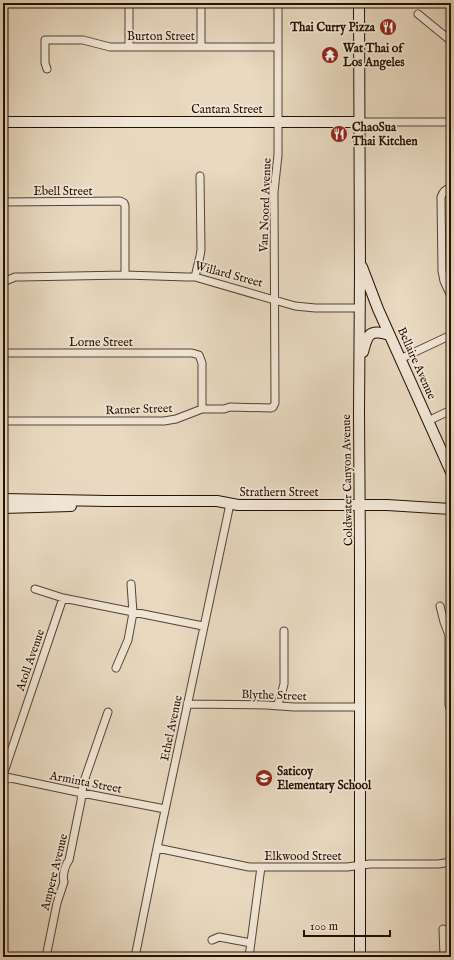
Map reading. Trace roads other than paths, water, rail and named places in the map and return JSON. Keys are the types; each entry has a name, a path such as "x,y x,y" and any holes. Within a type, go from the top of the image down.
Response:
{"street":[{"path":"129,48 130,3"},
{"path":"201,3 201,47"},
{"name":"Van Noord Avenue","path":"274,407 274,192 278,155 278,3"},
{"name":"Coldwater Canyon Avenue","path":"359,3 360,957"},
{"path":"418,14 451,41"},
{"name":"Burton Street","path":"47,69 45,62 45,40 83,40 110,47 129,48 278,47"},
{"name":"Cantara Street","path":"3,122 451,122"},
{"path":"195,277 201,250 200,176"},
{"path":"451,188 443,192 441,198 442,270 444,281 451,296"},
{"name":"Ebell Street","path":"3,202 124,202 125,276"},
{"name":"Bellaire Avenue","path":"360,259 378,308 451,472"},
{"name":"Willard Street","path":"3,282 21,276 195,277 286,304 305,307 359,308 373,310 386,334"},
{"path":"359,308 369,306 378,308"},
{"path":"360,364 367,338 374,332 386,334 394,354 400,359 451,335"},
{"name":"Lorne Street","path":"3,353 192,353 199,355 202,363 202,409"},
{"name":"Ratner Street","path":"3,420 164,421 176,419 202,409 274,407"},
{"path":"428,421 451,410"},
{"name":"Strathern Street","path":"3,499 217,502 238,506 360,504 451,508"},
{"name":"Strathern Street","path":"3,508 68,507 107,501"},
{"name":"Ethel Avenue","path":"136,957 165,808 230,504"},
{"path":"116,668 128,640 133,612 131,584"},
{"path":"35,589 63,598 203,626"},
{"name":"Atoll Avenue","path":"3,785 4,775 63,598"},
{"path":"440,606 449,635 449,705 451,711"},
{"path":"277,706 284,684 284,631"},
{"name":"Blythe Street","path":"187,704 266,704 294,707 360,707"},
{"name":"Ampere Avenue","path":"46,957 57,903 64,882 63,880 67,862 69,860 83,784 108,712"},
{"name":"Arminta Street","path":"4,775 82,793 165,808"},
{"name":"Elkwood Street","path":"157,848 260,868 347,867 370,864 438,864 451,862"},
{"path":"249,957 260,868"},
{"path":"443,929 444,957"},
{"path":"212,940 219,937 251,944"}],"place":[{"name":"Thai Curry Pizza","path":"388,27"},
{"name":"Wat Thai of Los Angeles","path":"330,55"},
{"name":"ChaoSua Thai Kitchen","path":"339,134"},
{"name":"Saticoy Elementary School","path":"264,778"}]}
